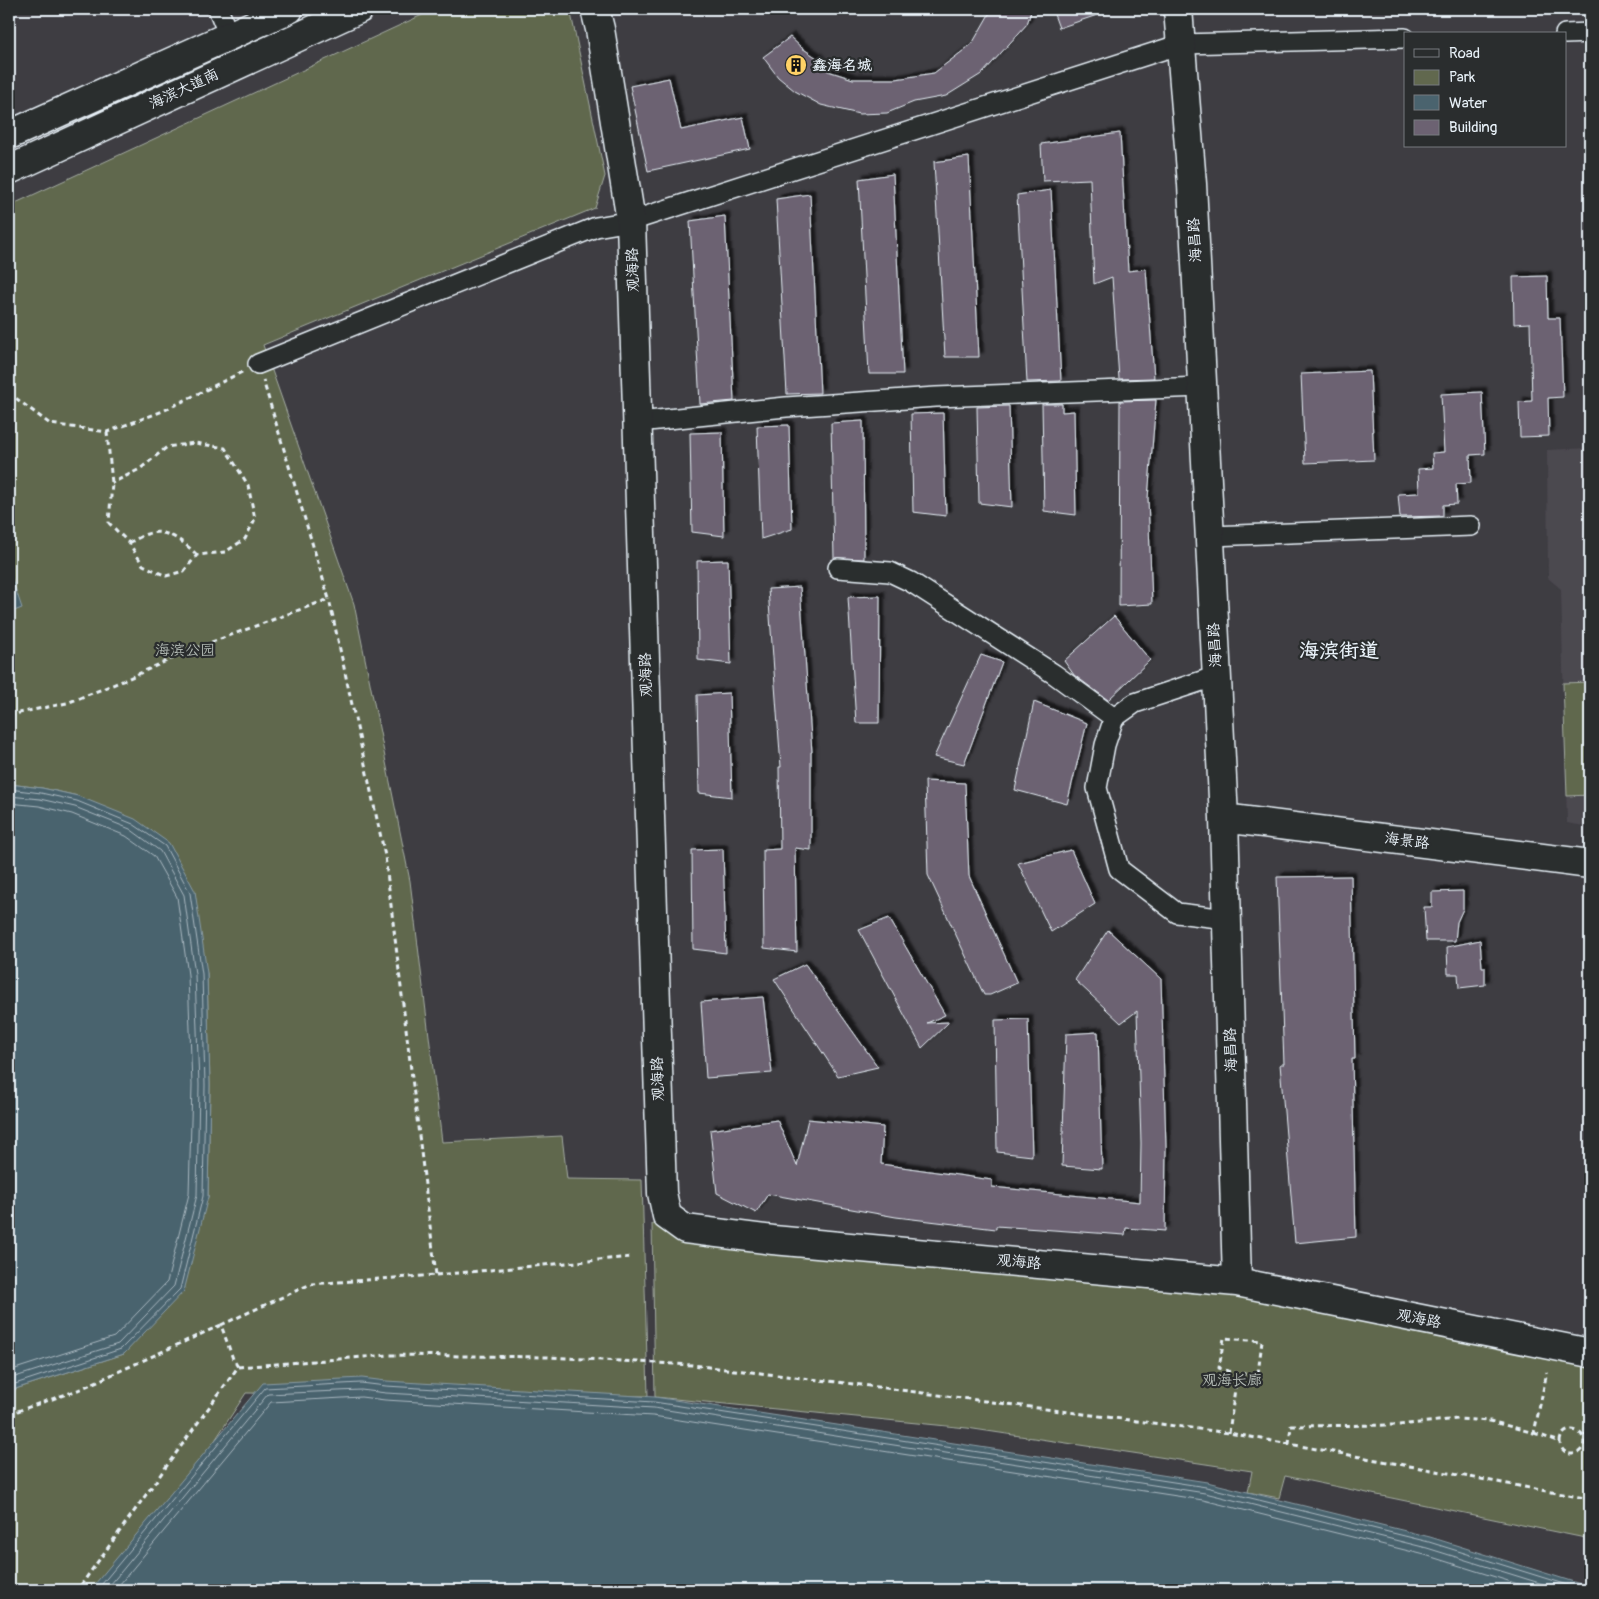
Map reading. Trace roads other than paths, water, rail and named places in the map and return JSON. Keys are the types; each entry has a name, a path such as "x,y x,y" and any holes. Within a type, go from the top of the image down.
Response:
{"street":[{"path":"218,9 229,36"},
{"name":"海滨大道南","path":"9,134 289,9"},
{"name":"海滨大道南","path":"9,170 359,9"},
{"name":"观海路","path":"595,9 632,221 662,1193 667,1216 685,1229 773,1240 1238,1282 1590,1353"},
{"name":"海昌路","path":"1178,9 1192,184 1224,818 1238,1282"},
{"path":"1566,34 1590,33"},
{"path":"258,364 596,227 632,221 1181,44 1404,38"},
{"path":"638,422 786,407 936,397 1202,387"},
{"path":"1210,536 1471,526"},
{"path":"838,568 890,572 911,582 1054,674 1114,718"},
{"path":"1217,676 1135,703 1114,718 1105,744 1097,788 1120,869 1176,913 1227,919"},
{"name":"海景路","path":"1224,818 1590,864"}],"water":[{"path":"9,570 22,608 9,613"},
{"path":"9,784 42,788 78,796 135,819 169,843 195,891 207,973 210,1085 208,1197 184,1291 124,1354 9,1391"},
{"path":"362,1378 655,1397 1207,1482 1430,1537 1590,1587 1590,1590 90,1590 263,1383"}],"place":[{"name":"鑫海名城","path":"796,65"}],"district":[{"name":"海滨街道","path":"1339,650"}],"park label":[{"name":"海滨公园","path":"185,650"},
{"name":"观海长廊","path":"1232,1380"}]}
